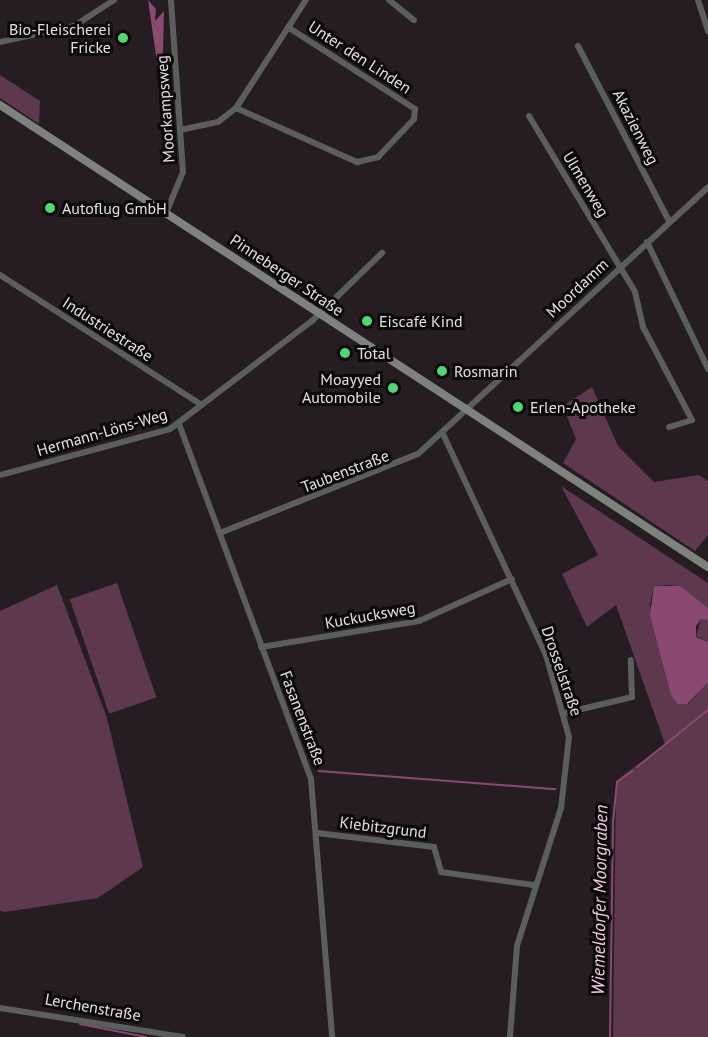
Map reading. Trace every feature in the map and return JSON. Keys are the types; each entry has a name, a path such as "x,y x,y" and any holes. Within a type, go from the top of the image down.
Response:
{"main road":[{"name":"Pinneberger Straße","path":"0,105 467,412 708,567"}],"street":[{"path":"0,42 74,26 114,0"},
{"name":"Moorkampsweg","path":"166,213 183,172 171,0"},
{"path":"180,130 218,122 236,108 306,0"},
{"path":"389,0 414,21"},
{"path":"698,0 708,31"},
{"name":"Unter den Linden","path":"236,108 357,162 378,157 414,119 415,109 288,27"},
{"name":"Akazienweg","path":"578,46 669,221"},
{"name":"Ulmenweg","path":"529,116 622,266 644,327 692,420 669,427"},
{"name":"Moordamm","path":"467,412 708,186"},
{"path":"647,242 708,369"},
{"name":"Hermann-Löns-Weg","path":"0,475 179,424 319,314 382,253"},
{"name":"Industriestraße","path":"0,275 202,405"},
{"name":"Taubenstraße","path":"220,533 395,468 442,434 467,412"},
{"name":"Fasanenstraße","path":"179,424 311,778 332,1037"},
{"name":"Drosselstraße","path":"442,434 512,579 565,713 571,756 567,783 517,946 510,1037"},
{"name":"Kuckucksweg","path":"261,646 419,621 512,579"},
{"path":"565,713 632,697 631,660"},
{"name":"Kiebitzgrund","path":"317,833 434,847 441,872 534,885"},
{"name":"Lerchenstraße","path":"0,1008 183,1037"}],"shaded area":[{"path":"148,0 156,9 155,21 164,11 162,97"},
{"path":"0,75 40,101 39,124 0,98"},
{"path":"592,387 618,446 654,482 699,475 708,481 708,535 695,551 563,463 576,439 563,406"},
{"path":"561,486 708,583 708,608 672,585 654,586 650,605 670,686 688,704 708,683 708,1037 613,1037 616,781 665,744 616,605 587,627 562,574 598,555"},
{"path":"117,583 156,697 109,714 70,599"},
{"path":"57,585 107,718 143,867 98,898 5,912 0,911 0,611"},
{"path":"654,586 680,586 708,608 708,620 701,619 696,626 696,637 708,642 708,683 687,704 678,704 671,695 650,615"},
{"path":"701,618 708,620 708,642 696,636"}],"waterway":[{"name":"Wiemeldorfer Moorgraben","path":"637,767 708,710"},
{"path":"319,771 555,789"},
{"name":"Wiemeldorfer Moorgraben","path":"610,1037 613,822 617,782 632,771"},
{"path":"80,1024 146,1037"}],"place":[{"name":"Bio-Fleischerei Fricke","path":"123,38"},
{"name":"Autoflug GmbH","path":"50,208"},
{"name":"Eiscafé Kind","path":"367,321"},
{"name":"Total","path":"345,353"},
{"name":"Rosmarin","path":"442,371"},
{"name":"Moayyed Automobile","path":"393,388"},
{"name":"Erlen-Apotheke","path":"518,407"}]}
